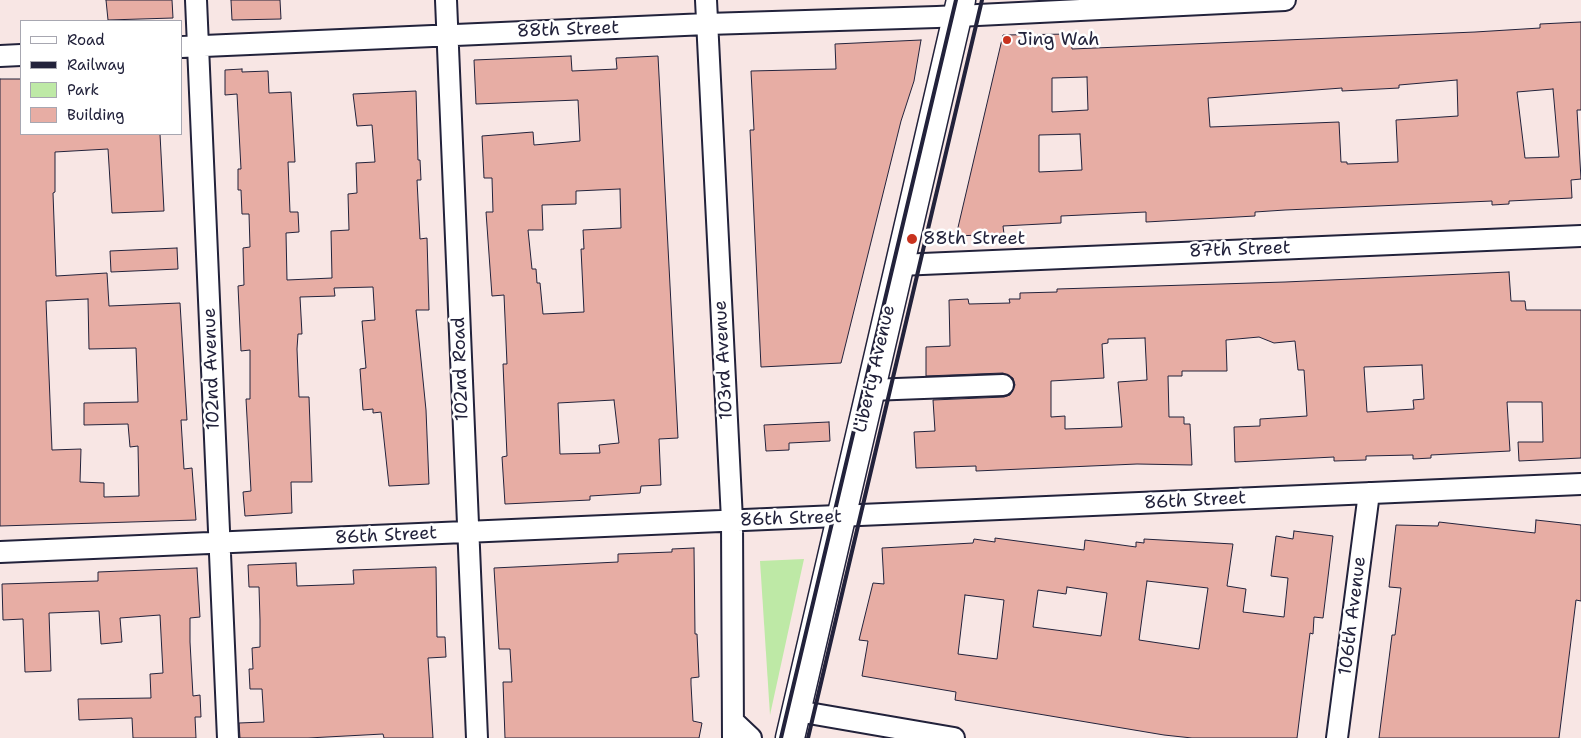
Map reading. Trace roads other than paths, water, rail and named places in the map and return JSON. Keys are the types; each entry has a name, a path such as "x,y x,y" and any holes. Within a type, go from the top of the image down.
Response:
{"street":[{"name":"102nd Avenue","path":"196,0 190,47 220,543 228,738"},
{"name":"102nd Road","path":"446,0 477,738"},
{"name":"103rd Avenue","path":"706,0 732,520 733,729 751,738"},
{"name":"88th Street","path":"190,47 707,24 959,7 1285,0"},
{"name":"Liberty Avenue","path":"790,738 959,7"},
{"path":"0,56 20,55"},
{"name":"87th Street","path":"899,265 1581,236"},
{"path":"870,390 1003,385"},
{"name":"86th Street","path":"0,552 1581,484"},
{"name":"106th Avenue","path":"1338,738 1369,493"},
{"path":"797,711 954,738"}],"railway":[{"path":"781,738 956,0"},
{"path":"808,738 982,0"}],"place":[{"name":"Jing Wah","path":"1007,40"},
{"name":"88th Street","path":"912,239"}]}
